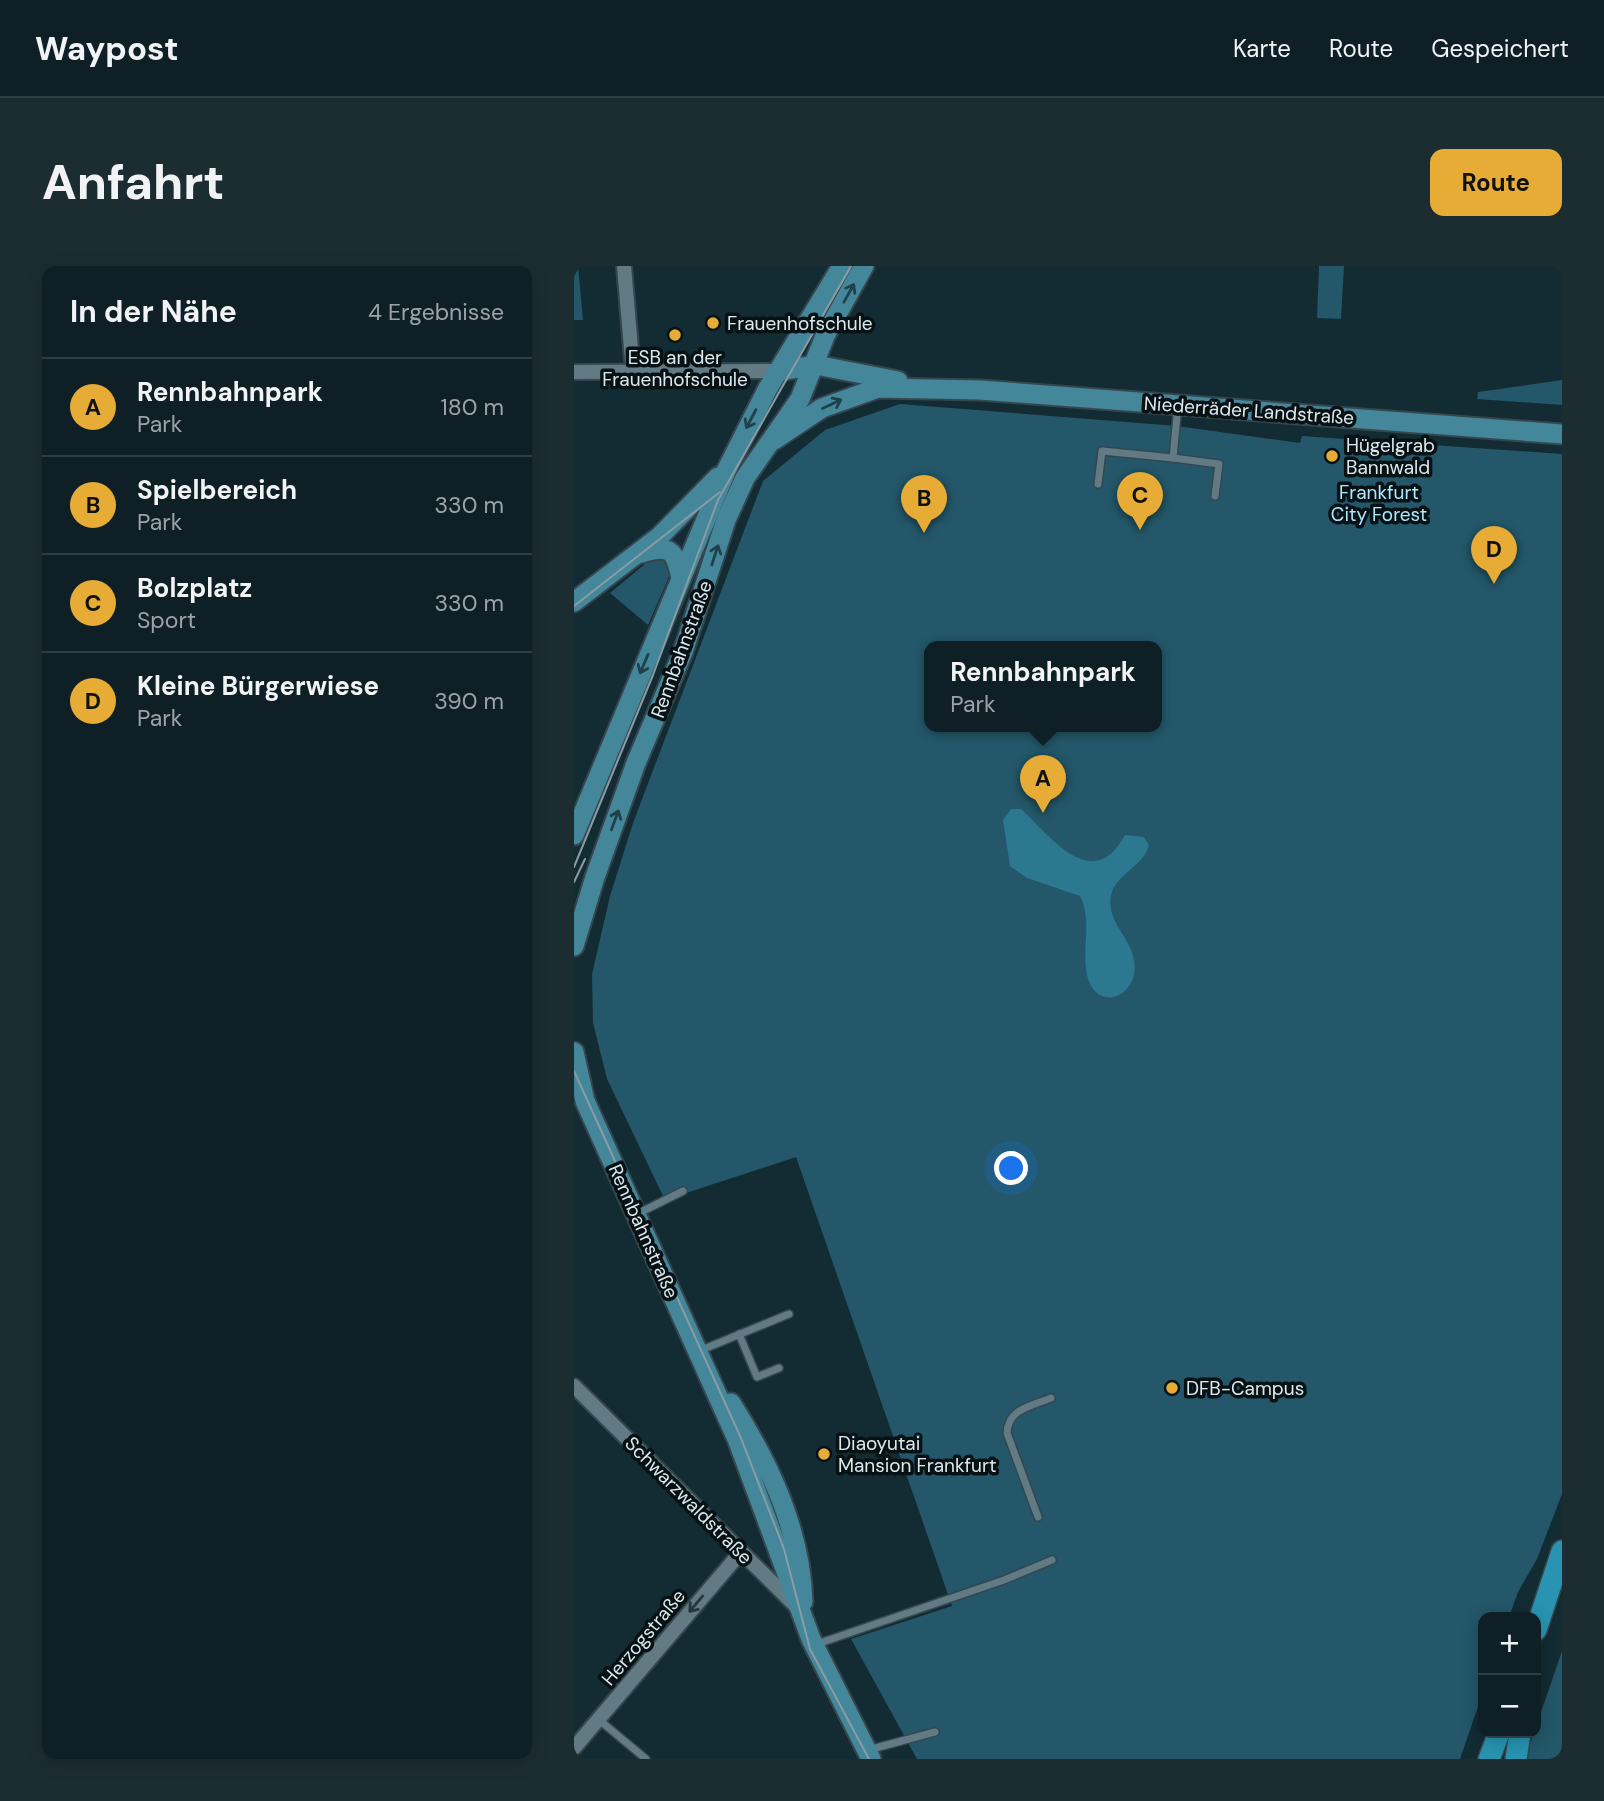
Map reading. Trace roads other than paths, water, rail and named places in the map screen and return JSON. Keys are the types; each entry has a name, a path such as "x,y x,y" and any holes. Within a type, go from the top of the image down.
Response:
{"main road":[{"name":"Rennbahnstraße","path":"574,835 727,468 779,371 842,266"},
{"name":"Rennbahnstraße","path":"574,946 593,882 636,763 683,652 726,520 745,478 774,440 814,371 825,337 864,266"},
{"name":"Niederräder Landstraße","path":"779,371 814,371 923,391"},
{"name":"Niederräder Landstraße","path":"814,371 878,388 1178,404 1562,434"},
{"name":"Niederräder Landstraße","path":"774,440 822,408 878,388"},
{"path":"574,602 674,523 727,468"},
{"path":"674,523 745,478"},
{"path":"638,554 663,548 671,551 677,559 681,578"},
{"path":"574,908 593,882"},
{"name":"Rennbahnstraße","path":"574,1052 580,1093 741,1450 803,1608 813,1645 868,1755"},
{"name":"Rennbahnstraße","path":"700,1356 742,1420 764,1445 796,1543 803,1608"},
{"path":"1541,1615 1562,1551"},
{"path":"1489,1759 1497,1738"},
{"path":"1516,1759 1519,1738"}],"street":[{"path":"624,266 633,372"},
{"name":"Niederräder Landstraße","path":"574,372 779,371"},
{"name":"Schwarzwaldstraße","path":"574,1386 741,1552 803,1608"},
{"name":"Herzogstraße","path":"574,1748 741,1552"}],"lane":[{"path":"1173,458 1178,404"},
{"path":"1098,484 1102,451 1173,458 1219,464 1215,496"},
{"path":"636,1214 683,1191"},
{"path":"700,1356 739,1335 789,1314"},
{"path":"739,1335 757,1377 779,1368"},
{"path":"1038,1517 1007,1433 1007,1423 1012,1415 1051,1398"},
{"path":"742,1420 741,1438 781,1542 791,1584 803,1608"},
{"path":"813,1645 1004,1580 1052,1560"},
{"path":"598,1720 646,1759"},
{"path":"868,1755 935,1732"}],"tram line":[{"path":"574,867 653,675 718,500 851,266"},
{"path":"574,606 720,492"},
{"path":"574,882 585,859"},
{"path":"574,1071 741,1438 784,1549 810,1649 869,1759"}],"place":[{"name":"Frauenhofschule","path":"713,323"},
{"name":"ESB an der Frauenhofschule","path":"675,335"},
{"name":"Hügelgrab Bannwald","path":"1332,456"},
{"name":"Bolzplatz","path":"1140,530"},
{"name":"Spielbereich","path":"924,533"},
{"name":"Kleine Bürgerwiese","path":"1494,584"},
{"name":"Rennbahnpark","path":"1043,813"},
{"name":"DFB-Campus","path":"1172,1388"},
{"name":"Diaoyutai Mansion Frankfurt","path":"824,1454"}],"park label":[{"name":"Frankfurt City Forest","path":"1379,503"}]}
